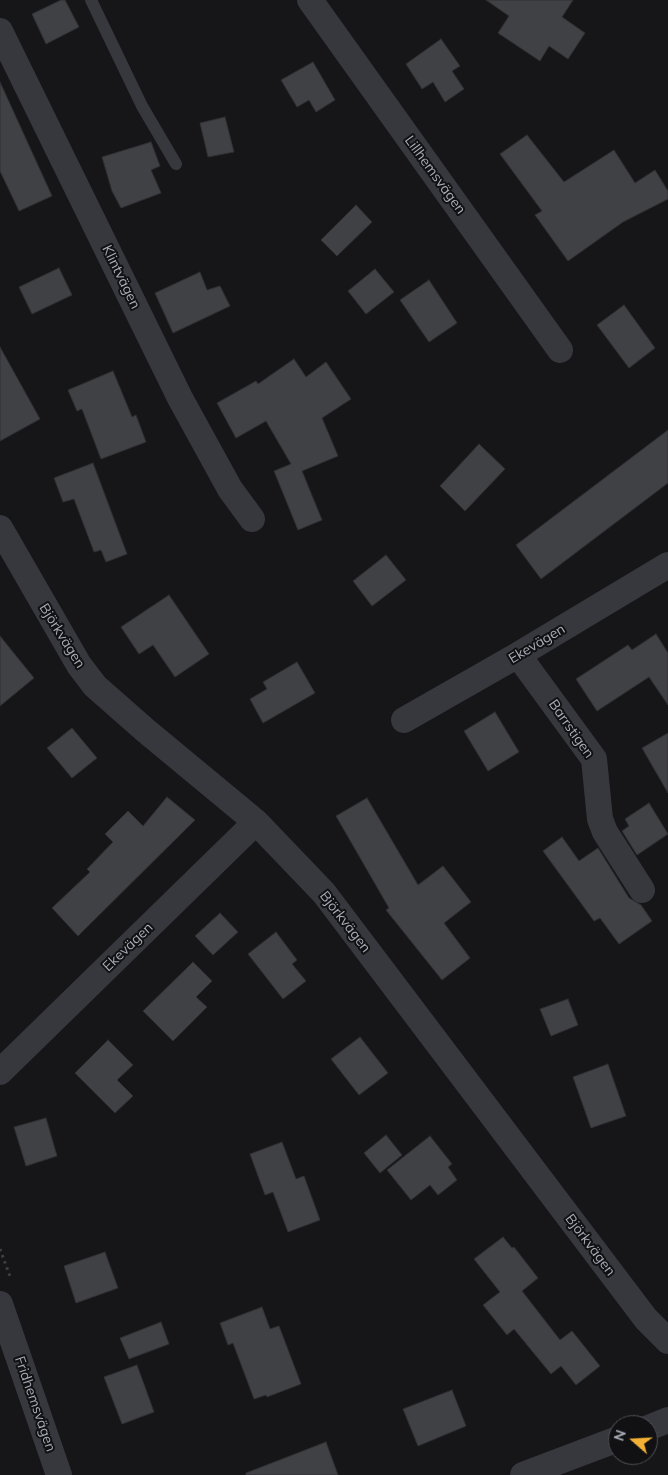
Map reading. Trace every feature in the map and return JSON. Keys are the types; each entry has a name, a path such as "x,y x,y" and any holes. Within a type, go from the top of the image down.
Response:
{"street":[{"name":"Lillhemsvägen","path":"310,0 560,350"},
{"name":"Klintvägen","path":"0,31 184,405 230,489 252,519"},
{"name":"Björkvägen","path":"0,528 73,656 95,686 256,822 324,893 646,1319 668,1340"},
{"name":"Ekevägen","path":"404,720 518,655 668,565"},
{"name":"Barrstigen","path":"518,655 594,759 603,825 642,890"},
{"name":"Ekevägen","path":"0,1072 256,822"},
{"name":"Fridhemsvägen","path":"0,1304 59,1475"},
{"path":"523,1475 608,1443"}],"lane":[{"path":"91,0 142,106 176,164"}],"building":[{"path":"61,0 65,0 79,27 46,44 32,14"},
{"path":"486,0 573,0 562,17 585,33 568,59 549,46 540,61 498,33 509,16"},
{"path":"441,39 460,66 452,71 464,89 445,102 433,82 422,89 406,64"},
{"path":"313,62 335,100 316,112 309,100 297,107 281,80"},
{"path":"0,82 52,196 19,211 0,171"},
{"path":"225,117 234,152 208,157 200,123"},
{"path":"527,135 564,182 614,150 635,183 655,170 668,191 668,199 623,222 568,261 535,215 542,211 500,154"},
{"path":"151,142 160,166 151,170 161,193 121,208 112,191 102,157"},
{"path":"356,205 372,222 337,256 321,240"},
{"path":"59,268 72,295 32,314 19,287"},
{"path":"375,269 394,292 366,314 348,291"},
{"path":"200,272 207,290 220,286 230,306 173,333 155,293"},
{"path":"429,280 457,323 429,342 400,300"},
{"path":"624,305 655,348 629,368 597,325"},
{"path":"0,347 40,419 0,441"},
{"path":"294,359 306,377 326,362 351,399 322,418 338,456 302,471 322,520 298,530 274,471 291,464 266,421 236,438 217,403 256,381 258,384"},
{"path":"113,371 132,417 136,415 146,442 101,459 82,409 77,411 68,390"},
{"path":"668,430 668,483 541,579 516,545"},
{"path":"479,444 505,469 465,511 440,486"},
{"path":"93,463 127,554 106,562 101,550 94,552 74,499 63,502 54,478"},
{"path":"386,555 406,580 372,606 353,581"},
{"path":"169,595 209,654 175,677 153,645 139,654 121,627"},
{"path":"656,634 668,653 668,705 649,677 597,711 576,679 628,645 632,650"},
{"path":"0,636 34,678 0,706"},
{"path":"297,662 315,693 263,723 250,699 267,689 263,682"},
{"path":"495,712 519,752 488,771 464,731"},
{"path":"72,728 97,758 72,778 47,748"},
{"path":"668,733 668,793 642,748"},
{"path":"167,797 195,820 78,936 52,908 90,872 87,869 113,842 105,834 128,811 143,826"},
{"path":"367,798 418,885 443,866 471,902 444,923 470,958 442,980 386,910 389,908 336,816"},
{"path":"649,803 668,834 637,855 622,831 629,826 625,819"},
{"path":"562,837 579,861 598,848 629,898 641,905 652,921 619,944 600,918 594,921 543,851"},
{"path":"220,913 238,932 213,955 195,936"},
{"path":"276,932 297,960 292,964 306,981 283,999 248,954"},
{"path":"193,962 212,981 196,997 207,1007 173,1041 143,1011"},
{"path":"568,999 578,1025 551,1036 540,1009"},
{"path":"360,1037 388,1073 359,1095 331,1059"},
{"path":"108,1040 133,1065 117,1080 133,1096 115,1113 75,1073"},
{"path":"608,1064 626,1116 591,1128 573,1077"},
{"path":"46,1118 57,1156 26,1166 14,1127"},
{"path":"386,1135 402,1155 380,1173 364,1153"},
{"path":"430,1136 452,1164 448,1167 457,1180 438,1195 430,1185 411,1200 387,1170"},
{"path":"282,1142 296,1179 304,1176 320,1220 288,1232 273,1192 265,1195 250,1154"},
{"path":"503,1237 512,1248 514,1247 538,1278 522,1291 560,1340 572,1331 600,1366 576,1385 561,1366 551,1374 514,1329 507,1335 483,1305 500,1292 474,1259"},
{"path":"105,1252 118,1288 76,1303 64,1266"},
{"path":"262,1307 270,1329 279,1326 301,1384 267,1397 266,1395 254,1399 233,1343 228,1345 220,1323"},
{"path":"161,1322 169,1344 129,1359 120,1338"},
{"path":"137,1365 154,1412 122,1424 104,1377"},
{"path":"452,1390 466,1426 418,1446 403,1409"},
{"path":"326,1442 338,1475 246,1475 246,1473"}]}
